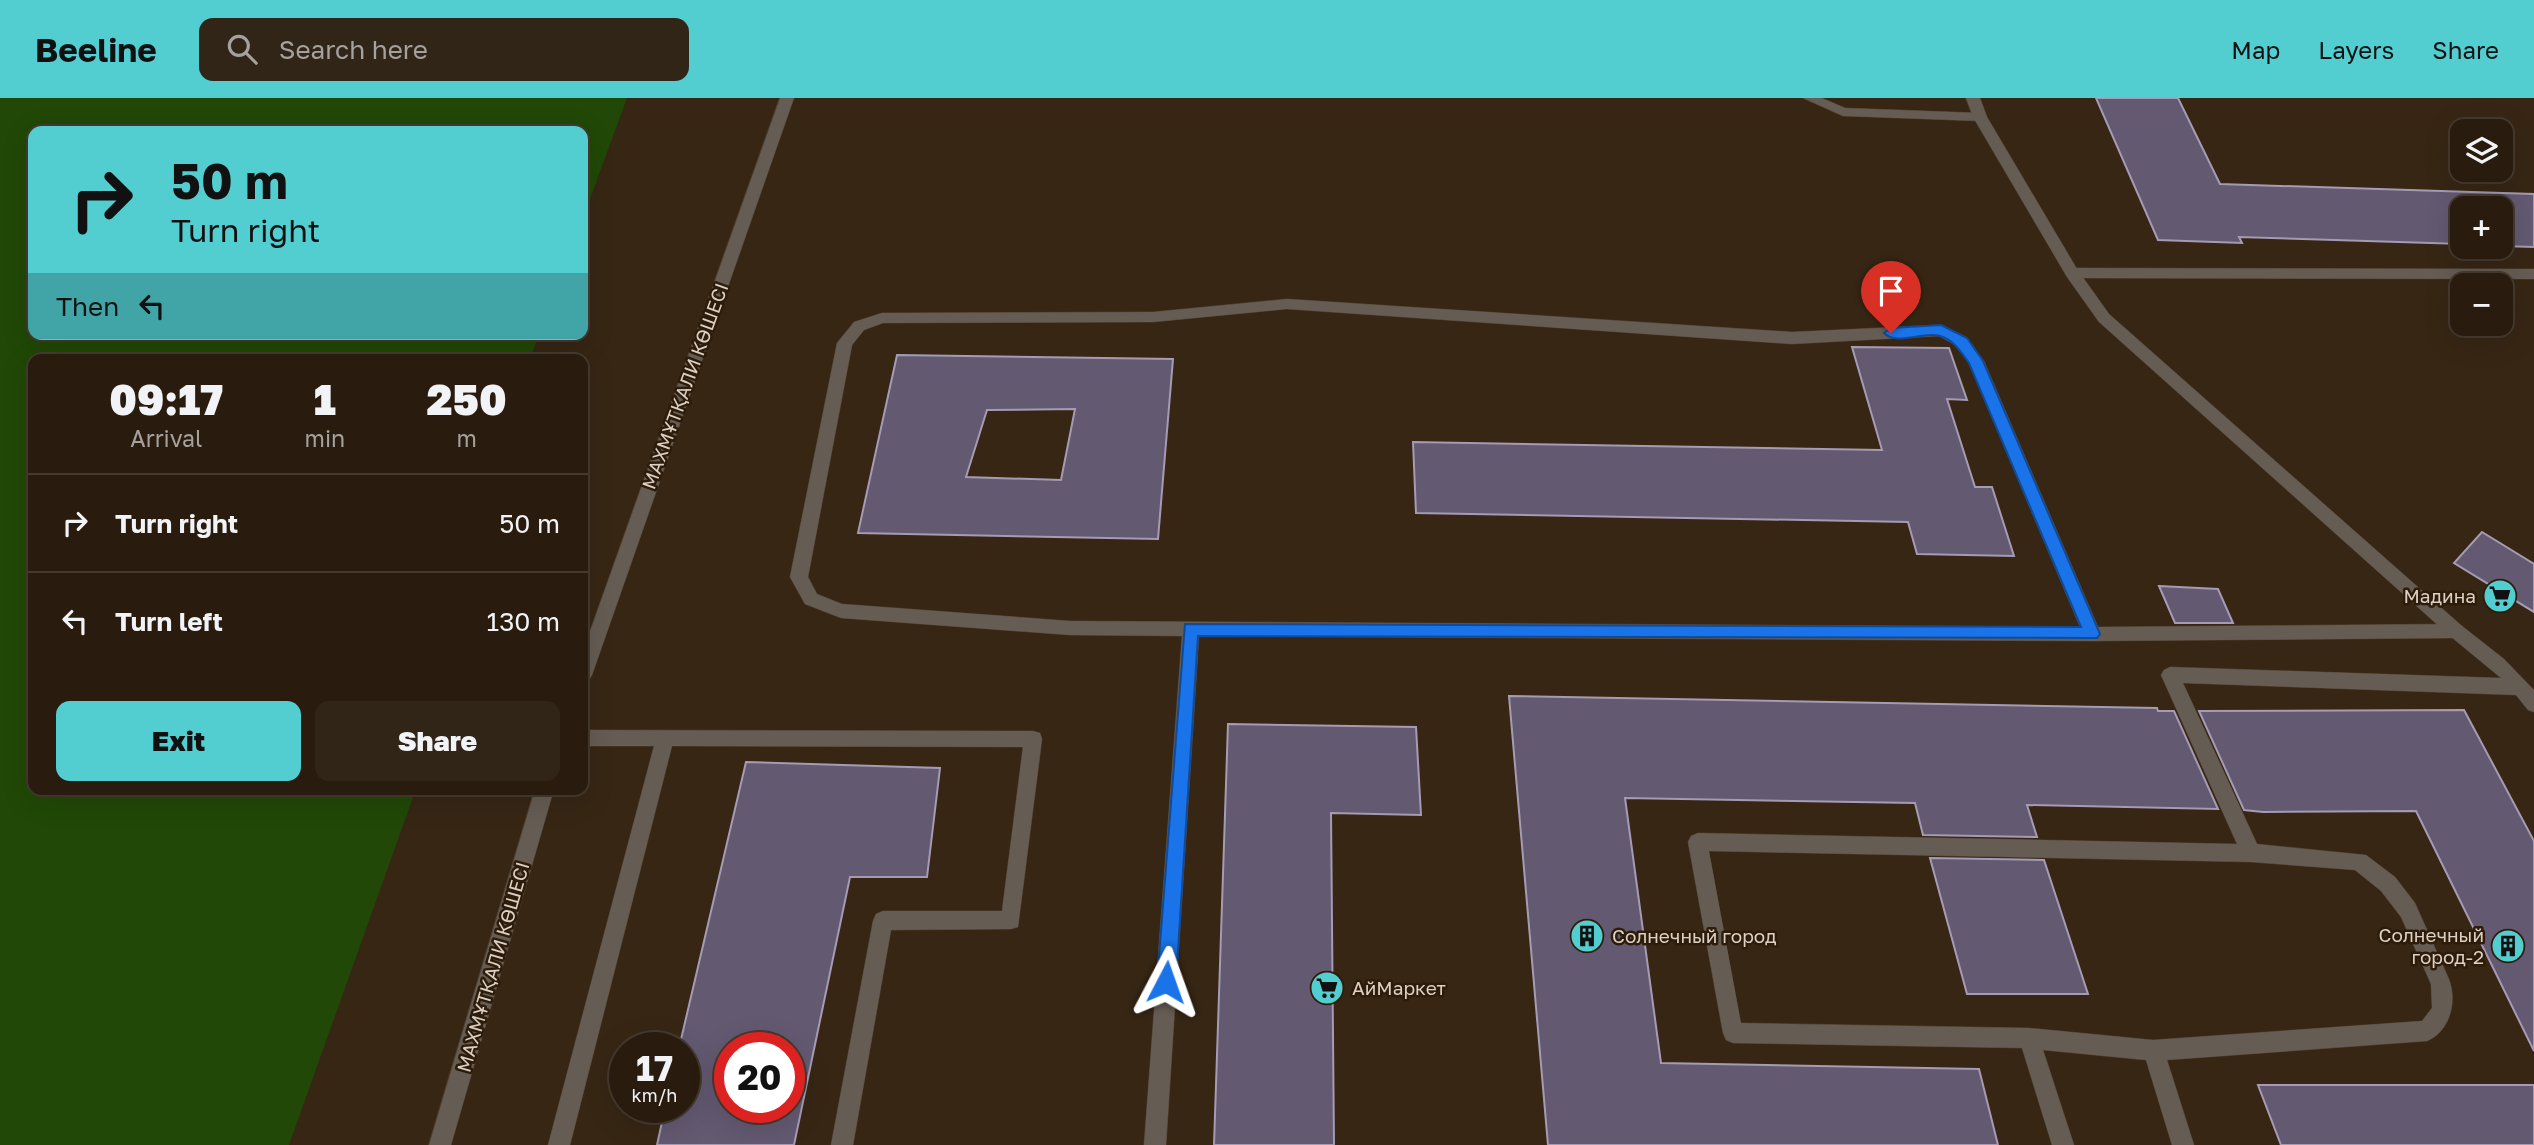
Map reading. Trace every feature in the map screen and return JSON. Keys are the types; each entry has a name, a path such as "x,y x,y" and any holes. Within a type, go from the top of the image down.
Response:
{"street":[{"name":"МАХМҰТҚАЛИ КӨШЕСІ","path":"588,660 787,98"},
{"path":"1810,98 1843,112 1980,117"},
{"path":"1973,98 1980,117 2072,273 2104,318 2456,631 2490,657 2522,687 2534,704"},
{"path":"2072,273 2534,274"},
{"path":"2092,634 1976,361 1962,342 1941,330 1792,338 1287,304 1153,317 882,318 859,326 845,343 799,577 811,599 841,611 1070,628 2092,634 2456,631"},
{"path":"1155,1145 1191,629"},
{"path":"2251,853 2170,676 2522,687"},
{"path":"588,738 1033,739 1011,920 883,921 842,1145"},
{"path":"559,1145 665,738"},
{"name":"МАХМҰТҚАЛИ КӨШЕСІ","path":"440,1145 543,795"},
{"path":"1699,842 2251,853 2359,861 2388,884 2408,910 2441,984 2442,1011 2427,1031 2153,1050 2029,1038 1732,1033 1699,842"},
{"path":"2029,1038 2063,1145"},
{"path":"2153,1050 2183,1145"}],"green space":[{"path":"0,98 627,98 588,204 588,126 28,126 28,340 537,340 532,354 28,354 28,795 414,795 289,1145 0,1145"}],"building":[{"path":"2096,98 2178,98 2220,184 2534,194 2534,247 2513,246 2513,196 2450,196 2450,244 2239,237 2242,243 2158,240"},
{"path":"1852,347 1949,348 1967,400 1947,399 1975,487 1992,487 2014,556 1917,554 1908,522 1416,513 1413,442 1882,450"},
{"path":"897,355 1173,359 1158,539 858,533","holes":["1075,409 1061,480 966,477 987,410"]},
{"path":"2482,532 2534,564 2534,612 2454,563"},
{"path":"2159,586 2218,589 2233,623 2175,623"},
{"name":"Солнечный город","path":"1509,696 2157,708 2158,711 2174,711 2218,809 2027,805 2037,837 1923,835 1915,803 1625,798 1661,1063 1979,1069 1998,1145 1548,1145"},
{"name":"Солнечный город-2","path":"2464,710 2534,841 2534,1051 2416,811 2244,810 2199,711"},
{"path":"1228,724 1416,727 1421,815 1331,813 1334,1145 1214,1145"},
{"path":"746,762 940,768 927,877 850,877 805,1092 805,1032 714,1032 714,1123 799,1123 794,1145 657,1145 662,1123 700,1123 700,1032 683,1032"},
{"path":"1930,858 2044,860 2088,994 1967,994"},
{"path":"2258,1085 2534,1085 2534,1145 2281,1145"}],"place":[{"name":"Мадина","path":"2500,596"},
{"name":"Солнечный город","path":"1587,936"},
{"name":"Солнечный город-2","path":"2508,946"},
{"name":"АйМаркет","path":"1327,988"}],"route":[{"path":"1166,982 1191,629 2092,634 1976,361 1962,342 1941,330 1891,333"}]}
